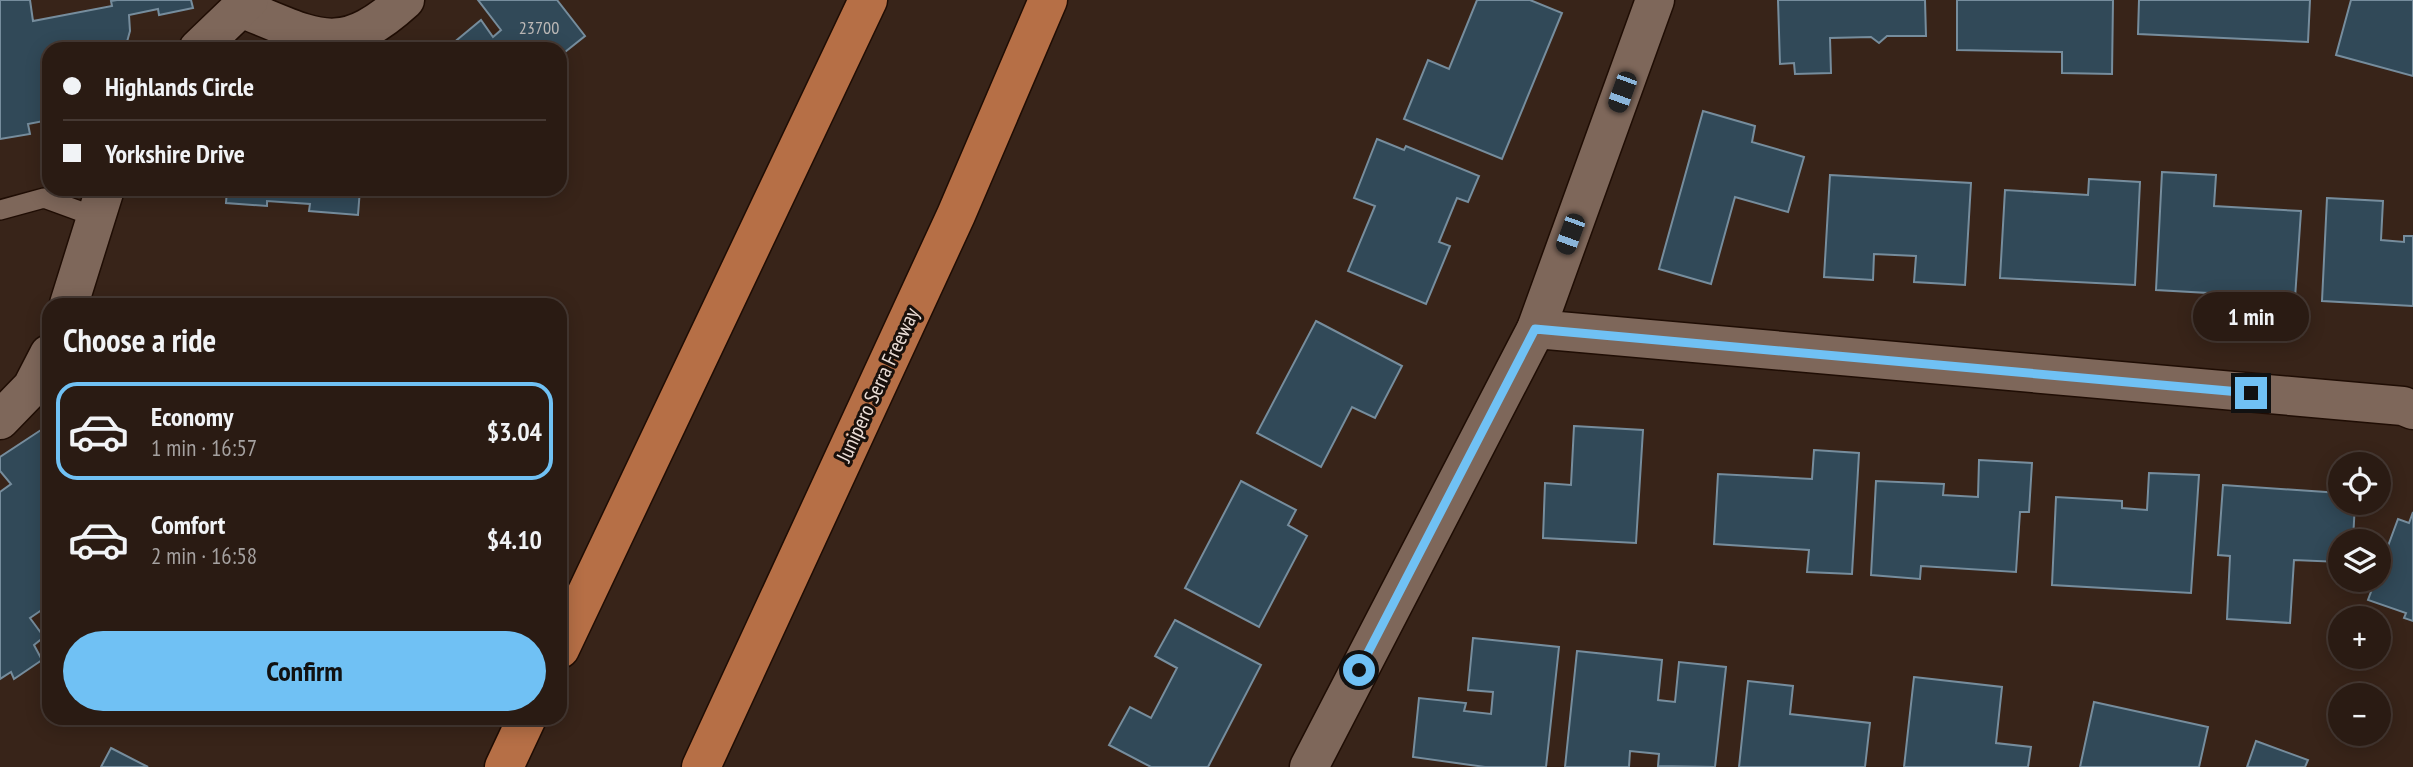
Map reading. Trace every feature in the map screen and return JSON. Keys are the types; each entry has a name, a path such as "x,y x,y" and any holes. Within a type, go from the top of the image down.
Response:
{"highway":[{"path":"567,634 868,0"},
{"name":"Junipero Serra Freeway","path":"701,767 956,215 1048,0"},
{"path":"504,767 524,725"}],"street":[{"path":"205,42 246,4 321,40 353,37 379,23 405,0"},
{"path":"1309,767 1535,329 1655,0"},
{"path":"71,298 100,203"},
{"path":"1535,329 2403,406 2413,410"},
{"path":"0,420 32,387 42,368"}],"lane":[{"path":"0,209 44,198 100,203"}],"building":[{"path":"0,0 30,0 33,21 112,6 111,1 117,0 191,0 193,8 159,15 158,9 129,15 130,31 127,42 42,42 42,121 28,124 30,134 0,139"},
{"path":"478,0 557,0 585,36 567,50 567,42 454,42 481,20 493,37 501,30"},
{"path":"1477,0 1530,0 1562,13 1502,159 1404,119 1428,60 1449,69"},
{"path":"1778,0 1925,0 1926,36 1887,36 1879,43 1871,37 1830,38 1831,73 1795,74 1794,63 1780,64"},
{"path":"1957,0 2113,0 2112,74 2062,73 2062,52 1957,50"},
{"path":"2139,0 2310,0 2308,42 2138,34"},
{"path":"2351,0 2413,0 2413,76 2336,55"},
{"path":"1703,111 1755,126 1752,142 1804,157 1788,212 1735,197 1711,284 1659,269"},
{"path":"1377,139 1404,150 1406,146 1479,176 1468,202 1457,198 1439,242 1450,246 1426,304 1348,271 1375,206 1354,198"},
{"path":"2162,172 2216,175 2214,206 2301,211 2295,298 2156,290"},
{"path":"1830,175 1971,183 1965,285 1914,282 1916,256 1874,254 1873,280 1824,277"},
{"path":"2089,179 2140,182 2135,285 2000,278 2005,190 2088,195"},
{"path":"226,196 359,196 358,215 309,211 310,204 267,201 267,206 226,203"},
{"path":"2327,198 2383,201 2381,240 2404,242 2404,236 2413,236 2413,306 2322,301"},
{"path":"1316,321 1402,366 1375,418 1352,407 1321,467 1257,433"},
{"path":"1574,426 1643,430 1636,543 1543,538 1545,483 1571,485"},
{"path":"42,429 42,610 30,618 42,634 42,639 34,645 42,660 14,679 11,672 0,679 0,492 11,484 0,471 0,457"},
{"path":"1814,450 1859,453 1852,574 1807,572 1809,550 1714,544 1718,474 1812,479"},
{"path":"1979,460 2032,463 2029,512 2020,512 2016,572 1921,566 1920,579 1871,575 1876,481 1944,484 1943,495 1978,497"},
{"path":"2149,473 2199,475 2191,593 2052,585 2056,497 2122,501 2122,508 2147,510"},
{"path":"1241,481 1296,510 1288,525 1307,536 1259,627 1185,588"},
{"path":"2223,485 2328,492 2328,515 2354,515 2354,529 2328,529 2328,561 2294,560 2290,623 2227,619 2230,556 2218,555"},
{"path":"2413,512 2413,621 2404,618 2406,613 2391,606 2368,600 2371,592 2391,592 2391,538 2398,519 2409,523"},
{"path":"1175,620 1261,665 1208,767 1151,767 1109,745 1130,707 1151,718 1177,668 1155,656"},
{"path":"1473,638 1559,647 1546,767 1485,767 1413,757 1419,698 1466,703 1464,711 1491,714 1493,692 1468,690"},
{"path":"1577,651 1662,660 1658,700 1675,702 1679,662 1726,667 1715,767 1658,766 1659,754 1630,751 1629,767 1565,767"},
{"path":"1914,677 2002,687 1996,743 2031,747 2028,767 1904,767"},
{"path":"1748,681 1793,686 1790,714 1870,723 1865,767 1739,767"},
{"path":"2094,702 2208,727 2199,767 2080,767"},
{"path":"2256,741 2308,760 2305,767 2247,767"},
{"path":"111,748 148,767 101,767"}],"route":[{"path":"1359,670 1535,329 2251,393"}]}
